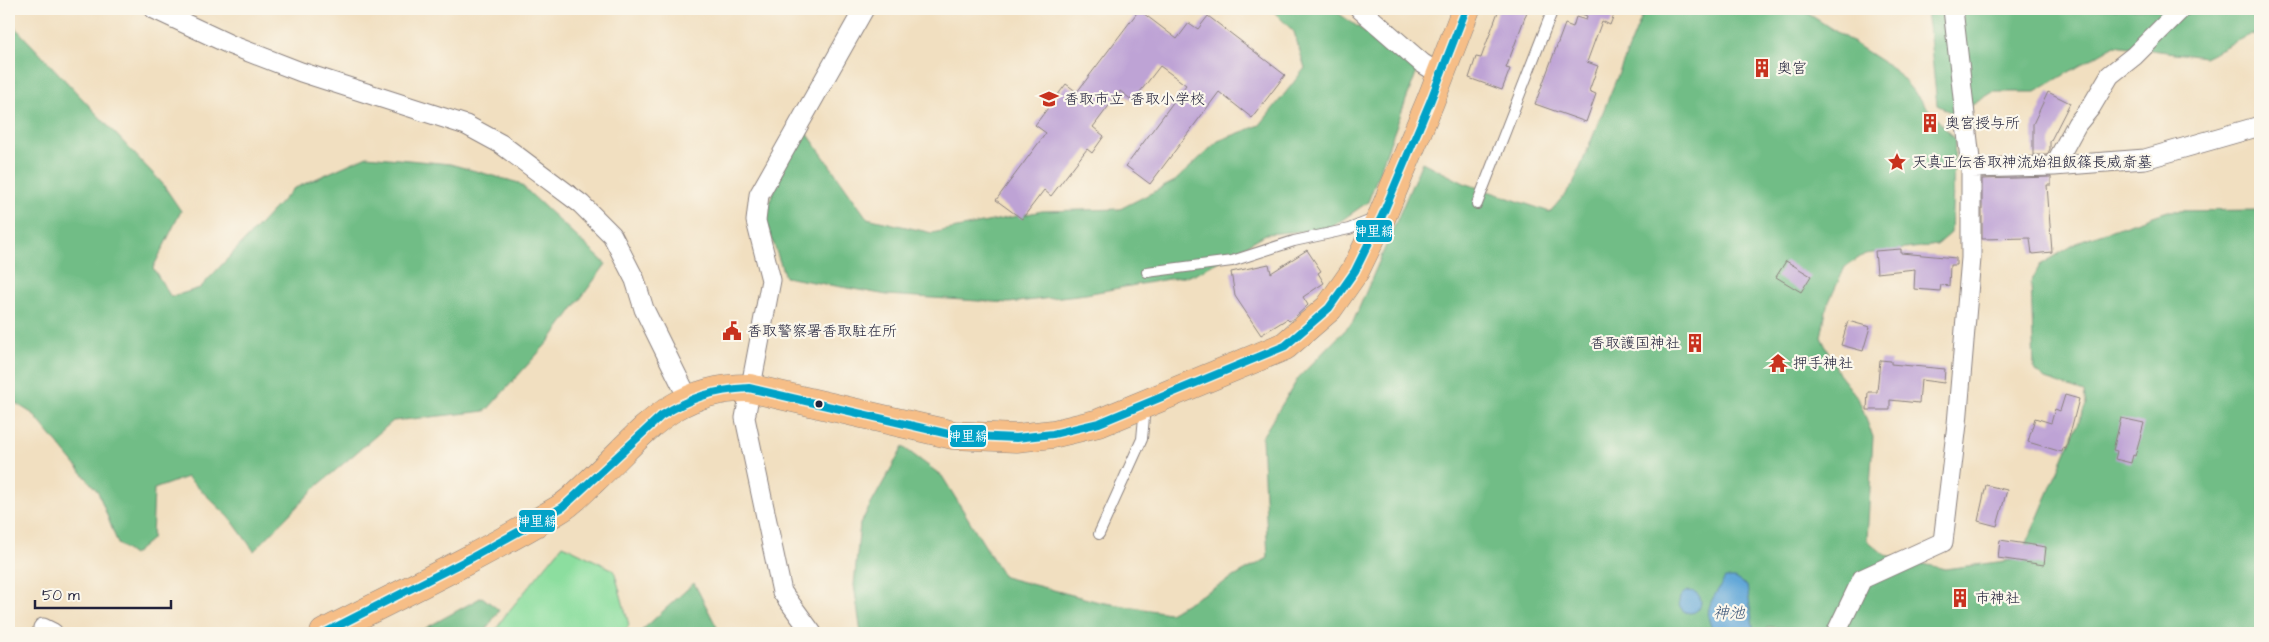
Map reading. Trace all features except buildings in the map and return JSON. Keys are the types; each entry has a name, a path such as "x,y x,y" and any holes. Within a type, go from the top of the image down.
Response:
{"main road":[{"path":"324,633 475,556 561,509 662,414 688,398 715,390 749,388 953,435 1016,438 1052,434 1100,423 1285,346 1310,327 1330,308 1355,272 1382,216 1441,75 1466,9"}],"street":[{"path":"154,9 231,45 301,72 466,126 501,144 582,204 612,235 635,280 644,309 688,398"},
{"path":"812,633 782,592 744,418 770,280 756,221 759,195 864,9"},
{"path":"1360,9 1422,63 1441,75"},
{"path":"1836,633 1862,579 1943,542 1957,424 1971,258 1971,168 1953,9"},
{"path":"2054,166 2077,124 2091,107 2110,75 2134,56 2182,9"},
{"path":"1971,168 2054,166 2145,159 2260,126"}],"lane":[{"path":"1477,204 1553,9"},
{"path":"1147,272 1232,261 1294,241 1349,229 1382,216"},
{"path":"1099,534 1142,440 1145,405"}],"green space":[{"path":"1271,9 1332,9 1418,68 1368,202 1329,229 1266,234 1196,274 1086,294 1009,303 887,295 785,277 764,215 802,126 867,218 932,233 1042,211 1120,209 1175,181 1218,141 1260,125 1305,68 1294,32"},
{"path":"1645,9 1801,9 1894,69 1955,140 1951,233 1937,245 1865,254 1845,267 1827,306 1821,337 1839,374 1858,398 1873,437 1867,540 1885,555 1945,569 2020,559 2086,405 2084,392 2045,379 2034,369 2031,282 2040,265 2082,240 2168,211 2260,210 2260,633 1907,633 1768,627 1764,633 861,633 854,585 860,524 903,447 942,476 1004,577 1099,602 1169,613 1268,558 1262,437 1299,377 1353,322 1422,162 1464,183 1550,212 1573,185"},
{"path":"1927,9 2260,9 2260,37 2251,34 2204,57 2115,45 2035,92 1993,92 1956,115 1937,105"},
{"path":"9,21 162,183 181,211 153,268 171,297 200,288 293,189 367,156 450,164 519,183 606,264 550,340 486,411 393,421 315,488 254,551 230,518 187,477 154,489 152,539 133,555 118,544 98,492 33,414 9,399"},
{"path":"563,545 614,570 629,625 624,633 494,633 504,617"},
{"path":"694,583 720,633 639,633"},
{"path":"482,597 499,610 484,633 422,633 424,629"}],"water":[{"name":"神池","path":"1725,578 1734,578 1747,586 1754,633 1714,633 1709,617 1710,604"},
{"path":"1690,591 1698,594 1701,602 1698,610 1690,613 1682,610 1679,602 1682,594"}],"transit line":[{"name":"神里線","path":"324,633 471,558 563,507 661,416 682,404 703,396 749,388 953,435 1016,438 1053,434 1099,423 1285,346 1329,308 1355,271 1382,216 1430,102 1466,9"}],"place":[{"name":"奥宮","path":"1762,68"},
{"name":"香取市立 香取小学校","path":"1049,99"},
{"name":"奥宮授与所","path":"1930,123"},
{"name":"天真正伝香取神流始祖飯篠長威斎墓","path":"1897,162"},
{"name":"香取警察署香取駐在所","path":"732,331"},
{"name":"香取護国神社","path":"1695,343"},
{"name":"押手神社","path":"1778,363"},
{"name":"市神社","path":"1960,598"}]}
